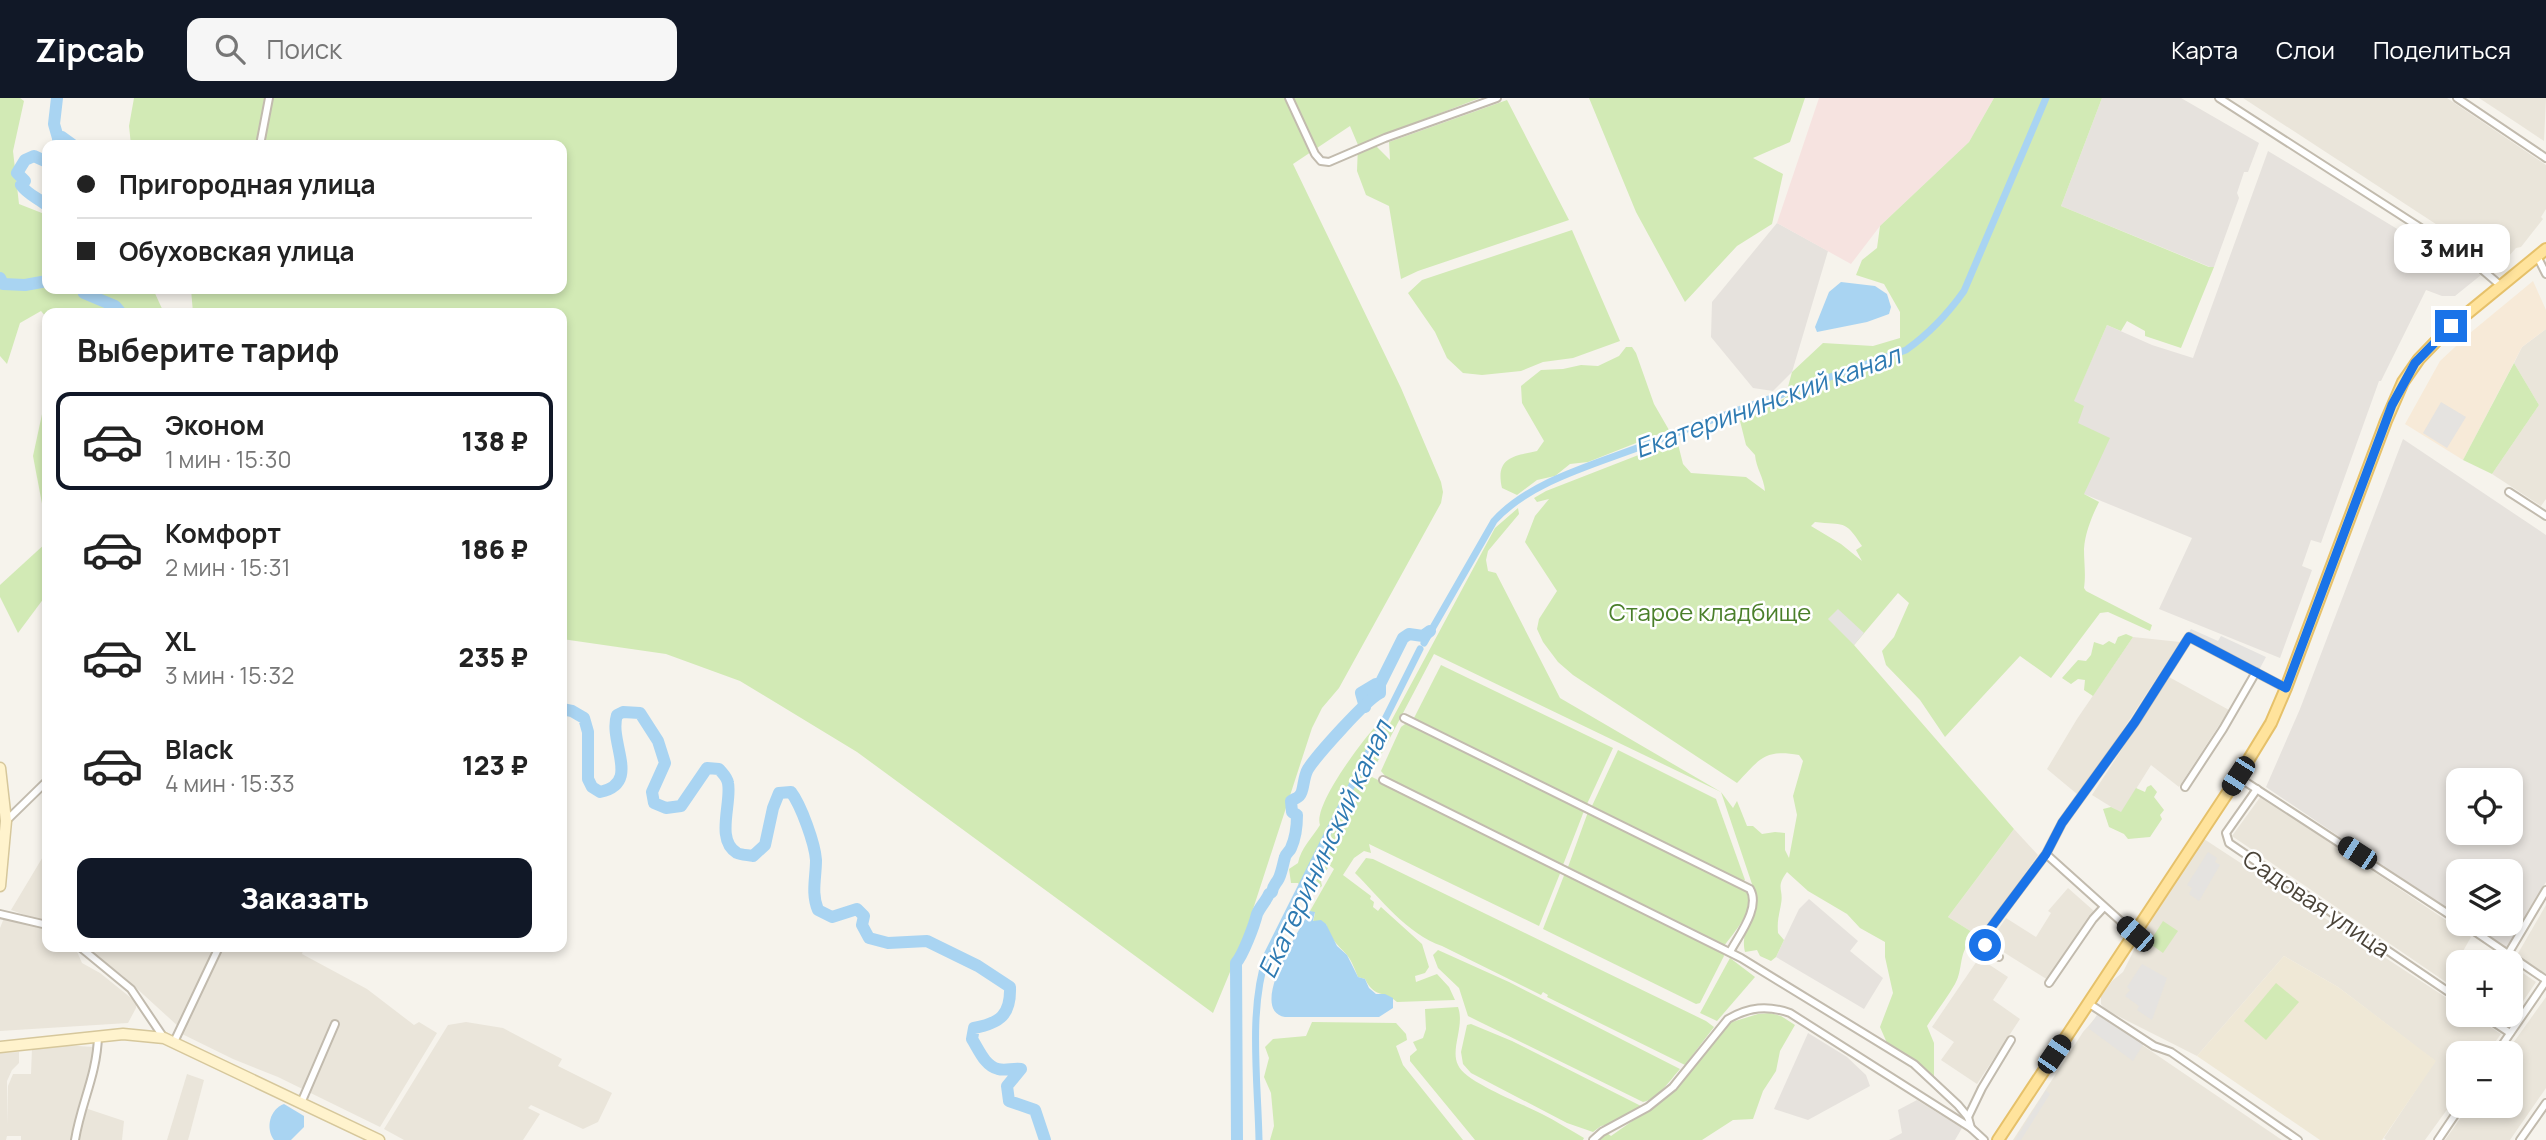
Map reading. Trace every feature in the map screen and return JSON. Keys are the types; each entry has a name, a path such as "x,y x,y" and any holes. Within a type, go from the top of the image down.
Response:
{"main road":[{"path":"1998,1140 2271,723 2403,382 2441,335 2541,252"}],"street":[{"path":"261,140 269,98"},
{"path":"1289,98 1315,154 1321,161 1329,162 1385,138 1497,98"},
{"path":"2219,98 2472,261 2500,285"},
{"path":"2457,98 2546,158"},
{"path":"2541,252 2546,274"},
{"path":"2509,492 2546,516"},
{"path":"1998,957 1985,945 1985,937 2046,854 2062,823 2135,722 2189,637 2286,688"},
{"path":"2186,787 2256,672"},
{"path":"1404,718 1750,889 1754,902 1730,952"},
{"path":"0,768 6,821 0,886"},
{"path":"2238,776 2446,913"},
{"path":"1382,780 1730,952 1914,1064 1936,1082 1968,1117 1970,1128"},
{"path":"6,821 42,786"},
{"name":"Садовая улица","path":"2257,789 2226,833 2229,843 2446,990"},
{"path":"2046,854 2135,934"},
{"path":"2510,950 2546,890"},
{"path":"2049,983 2104,907"},
{"path":"0,914 42,925"},
{"path":"2482,936 2502,950"},
{"path":"86,952 131,989 169,1040"},
{"path":"169,1040 216,952"},
{"path":"2505,1041 2546,980 2523,964"},
{"path":"2088,1003 2154,1046 2171,1052 2298,1140"},
{"path":"1593,1140 1602,1132 1648,1107 1672,1087 1728,1019 1740,1012 1759,1007 1790,1013 1970,1128 1984,1140"},
{"path":"301,1103 335,1024"},
{"path":"2501,1027 2510,1033"},
{"path":"0,1046 98,1036 147,1035 169,1040 379,1140"},
{"path":"75,1140 96,1065 98,1036"},
{"path":"1968,1117 2011,1040"},
{"path":"2519,1140 2546,1102"},
{"path":"2438,1140 2453,1118"}],"shaded area":[{"path":"1819,98 1994,98 1969,142 1880,226 1851,264 1777,223"},
{"path":"2102,98 2181,98 2259,143 2248,172 2244,172 2237,193 2239,198 2214,267 2061,206"},
{"path":"2243,98 2447,98 2546,165 2546,209 2541,217 2543,219 2521,247 2516,248 2500,266"},
{"path":"2479,98 2546,98 2544,141 2520,125"},
{"path":"2268,151 2442,256 2444,253 2481,275 2455,296 2442,296 2426,290 2379,381 2321,543 2311,540 2302,566 2312,570 2280,658 2159,609 2192,538 2084,494 2073,402 2107,325 2152,345 2193,358"},
{"path":"1777,223 1828,251 1792,372 1773,391 1753,388 1711,337 1712,302"},
{"path":"2533,281 2546,310 2546,329 2522,347 2463,460 2405,424 2440,361"},
{"path":"2546,329 2546,499 2541,506 2492,474 2539,405 2514,363 2522,347"},
{"path":"2441,402 2466,417 2447,448 2423,433"},
{"path":"2403,439 2546,535 2546,882 2523,922 2523,859 2446,859 2446,909 2266,787 2300,709"},
{"path":"1838,609 1864,633 1854,645 1828,619"},
{"path":"2191,629 2218,641 2221,636 2266,657 2259,670 2188,634"},
{"path":"2133,637 2180,642 2115,742 2077,794 2047,769 2077,719"},
{"path":"2169,677 2229,710 2179,787 2151,765 2121,813 2092,795"},
{"path":"2261,796 2446,920 2446,936 2471,937 2464,950 2446,950 2446,982 2232,836"},
{"path":"2014,829 2038,855 1980,937 1948,917"},
{"path":"2204,839 2446,997 2446,1027 2490,1027 2501,1034 2496,1041 2446,1041 2446,1111 2425,1140 2386,1140 2384,1138 2435,1061 2338,987 2284,956 2197,1056 2106,1010 2101,1004 2101,996 2123,972 2140,938"},
{"path":"2208,852 2217,858 2215,862 2220,865 2199,901 2189,894 2192,888 2187,885"},
{"path":"42,858 42,921 11,910"},
{"path":"2068,888 2094,911 2048,980 1989,943 2006,918 2036,937 2051,913 2048,911"},
{"path":"1809,899 1858,941 1850,951 1883,978 1864,1009 1776,957 1799,909"},
{"path":"2546,905 2546,974 2523,959 2523,950 2520,950"},
{"path":"4,918 42,928 42,952 77,952 82,963 100,973 136,1002 136,1008 128,1023 0,1031 0,928"},
{"path":"2486,936 2515,936 2507,950"},
{"path":"91,952 215,952 179,1027 122,975"},
{"path":"219,952 303,952 367,989 414,1025 419,1022 437,1033 380,1127 180,1033 200,997"},
{"path":"2284,956 2338,987 2436,1061 2382,1140 2320,1140 2197,1056"},
{"path":"1979,958 2008,977 1993,1000 2020,1019 1977,1084 1941,1060 1954,1042 1932,1027"},
{"path":"2142,964 2167,978 2152,1020 2137,1010 2139,1006 2125,996 2130,990 2127,987"},
{"path":"2523,973 2536,982 2523,1001"},
{"path":"2546,997 2546,1088 2510,1140 2445,1140 2461,1118 2523,1118 2523,1041 2515,1041"},
{"path":"2097,1015 2144,1043 2133,1061 2088,1028"},
{"path":"2098,1015 2282,1140 2013,1140 2083,1032"},
{"path":"466,1022 503,1028 562,1059 558,1066 612,1093 598,1122 583,1129 531,1105 528,1108 540,1114 523,1140 404,1140 384,1129 448,1025"},
{"path":"1808,1033 1847,1057 1866,1075 1870,1086 1808,1120 1774,1109"},
{"path":"62,1045 94,1047 92,1067 77,1111 72,1140 21,1140 21,1136 7,1136 6,1140 0,1140 0,1053 19,1052 19,1063 7,1081 7,1125 8,1086 13,1074 31,1074 32,1048"},
{"path":"187,1074 204,1080 188,1140 167,1140"},
{"path":"2046,1090 2050,1094 2021,1140 2015,1140"},
{"path":"1917,1100 1962,1128 1955,1140 1889,1140 1902,1133 1898,1110"},
{"path":"85,1108 124,1121 122,1140 79,1140"}],"green space":[{"path":"0,98 20,98 24,101 13,151 19,204 42,213 42,294 155,294 162,308 42,308 42,312 20,323 7,364 0,356"},
{"path":"134,98 1480,98 1370,140 1390,160 1389,142 1507,100 1569,220 1401,279 1389,206 1366,195 1357,171 1358,145 1350,126 1293,164 1401,388 1443,492 1441,503 1339,688 1322,708 1312,728 1242,943 1213,1013 857,752 740,681 666,654 567,640 567,308 193,308 191,294 567,294 567,140 130,140 129,126"},
{"path":"1589,98 1805,98 1790,142 1753,158 1783,174 1772,224 1737,246 1685,302 1636,212"},
{"name":"Старое кладбище","path":"1994,98 2102,98 2061,206 2214,267 2181,348 2145,336 2145,331 2127,321 2121,331 2107,325 2074,401 2084,406 2078,423 2110,438 2084,494 2099,502 2085,543 2084,588 2152,625 2150,631 2108,612 2100,613 2051,678 2020,656 1945,737 1920,700 1886,665 1882,651 1894,637 1909,603 1898,593 1854,645 2014,829 1948,917 1980,937 1967,945 1955,984 1927,1026 1934,1043 1934,1077 1887,1043 1880,1027 1893,993 1885,957 1885,942 1860,928 1847,914 1808,891 1787,872 1781,885 1778,925 1778,933 1784,940 1776,957 1771,961 1760,956 1757,950 1745,952 1745,935 1754,908 1755,893 1721,792 1733,808 1737,801 1747,826 1753,826 1762,834 1785,833 1785,850 1789,858 1797,815 1793,796 1803,761 1799,755 1770,755 1757,762 1737,783 1573,675 1558,662 1537,629 1539,619 1557,591 1525,542 1535,516 1549,499 1537,502 1534,498 1677,440 1683,464 1691,473 1746,477 1765,491 1755,455 1746,445 1740,421 1785,398 1792,372 1823,343 1873,346 1900,338 1900,312 1884,284 1856,275 1862,260 1877,248 1880,226 1969,142","holes":["1815,522 1847,527 1862,546 1856,550 1862,561 1841,544 1811,526"]},
{"path":"1572,230 1620,341 1573,358 1543,362 1521,371 1482,375 1463,373 1447,358 1435,332 1408,293 1422,280"},
{"path":"1626,347 1632,347 1636,353 1654,404 1669,430 1588,462 1570,464 1555,476 1537,480 1517,495 1502,488 1501,470 1504,464 1514,457 1537,451 1544,441 1522,403 1521,386 1541,370 1581,365 1598,366 1619,356"},
{"path":"2514,363 2539,405 2492,474 2463,460"},
{"path":"42,414 42,504 33,456"},
{"path":"1518,508 1519,514 1488,551 1488,571 1496,573 1560,698 1721,792 1434,654 1370,776 1561,871 1539,926 1369,844 1371,853 1364,851 1354,858 1343,875 1371,896 1373,907 1378,911 1381,907 1422,944 1429,967 1425,973 1415,976 1416,982 1437,974 1449,987 1455,1000 1397,1002 1376,992 1365,979 1358,977 1326,924 1313,922 1315,913 1310,911 1334,869 1324,861 1328,868 1320,877 1322,886 1311,895 1304,892 1298,883 1291,883 1289,869 1298,863 1304,848 1320,825 1324,804 1350,759 1376,726 1388,727 1495,528"},
{"path":"42,547 42,601 18,633 0,597 0,585"},
{"path":"2126,634 2133,637 2093,696 2084,690 2085,680 2078,679 2071,684 2062,678 2078,660 2086,661 2091,655 2094,642 2103,645 2109,641 2115,644 2118,637"},
{"path":"1441,665 1613,748 1587,804 1413,720"},
{"path":"1410,724 1584,811 1563,865 1386,777 1381,771 1401,727"},
{"path":"1618,750 1716,799 1745,880 1742,882 1592,806"},
{"path":"2151,785 2157,792 2154,797 2164,810 2160,815 2162,819 2150,837 2128,839 2109,827 2103,809 2111,807 2121,812 2136,788 2145,792"},
{"path":"1588,812 1751,893 1746,915 1724,946 1568,867"},
{"path":"1366,858 1373,859 1714,1027 1685,1065 1547,997 1543,992 1541,995 1417,933 1355,873"},
{"path":"1565,873 1723,953 1724,956 1700,1003 1696,1004 1543,929"},
{"path":"2163,921 2178,931 2163,953 2149,943"},
{"path":"1438,950 1509,982 1680,1069 1659,1093 1643,1102 1480,1022 1468,1016 1459,988 1438,968 1433,955"},
{"path":"1730,958 1755,977 1717,1021 1700,1013"},
{"path":"2276,983 2299,1002 2266,1040 2244,1021"},
{"path":"1458,1007 1460,1022 1456,1059 1463,1072 1483,1086 1558,1123 1584,1138 1583,1140 1475,1140 1410,1061 1410,1056 1417,1050 1413,1042 1423,1038 1426,1029 1425,1009"},
{"path":"1770,1013 1795,1025 1780,1051 1776,1071 1763,1091 1753,1119 1733,1120 1702,1140 1597,1140 1607,1133 1611,1136 1669,1095 1730,1020 1732,1022"},
{"path":"1312,1022 1396,1023 1406,1034 1407,1040 1396,1046 1403,1065 1463,1140 1270,1140 1274,1126 1271,1093 1264,1077 1269,1058 1265,1047 1273,1039 1306,1036"},
{"path":"1471,1024 1512,1041 1641,1106 1593,1132 1567,1123 1471,1073 1463,1064 1461,1052 1467,1025"}],"water":[{"path":"1841,282 1875,286 1887,294 1891,307 1889,314 1867,322 1817,332 1815,327 1829,292"},
{"path":"1310,911 1315,912 1313,921 1321,920 1326,924 1358,977 1365,979 1376,994 1393,998 1393,1008 1379,1017 1285,1017 1275,1011 1271,1000 1274,985 1288,951"},
{"path":"284,1104 304,1116 304,1127 291,1140 274,1140 270,1119 275,1110"}],"waterway":[{"path":"57,98 54,124 59,140"},
{"name":"Екатерининский канал","path":"1424,643 1494,521 1526,495 1585,467 1906,350 1923,337 1945,316 1964,291 2046,98"},
{"path":"58,138 66,140"},
{"path":"42,160 34,156 25,160 17,173 25,181 21,185 26,191 42,202"},
{"path":"0,278 3,284 25,285 42,282"},
{"path":"86,294 117,308"},
{"path":"1237,1140 1236,963 1258,911 1272,892 1293,844 1297,815 1292,812 1291,801 1301,793 1306,772 1321,752 1353,716 1380,693 1380,684 1403,638 1409,634 1423,636 1430,631"},
{"name":"Екатерининский канал","path":"1259,1140 1256,1022 1261,976 1267,955 1420,649"},
{"path":"1365,707 1361,693 1380,684"},
{"path":"567,710 584,718 588,732 588,779 592,787 600,792 612,787 619,780 621,761 616,738 617,715 623,712 640,713 658,741 665,763 652,792 654,803 666,808 681,806 707,768 719,769 728,783 726,830 730,847 737,853 753,856 765,845 779,793 791,792 803,815 815,853 814,891 818,910 832,917 857,909 864,916 862,925 869,938 888,943 927,941 978,966 1010,987 1006,1011 997,1020 974,1028 972,1039 989,1065 1003,1070 1021,1069 1007,1086 1009,1101 1035,1110 1045,1140"}],"route":[{"path":"1985,945 1989,930 2046,854 2062,823 2135,722 2189,637 2286,688 2392,405 2415,363 2451,326"}]}
